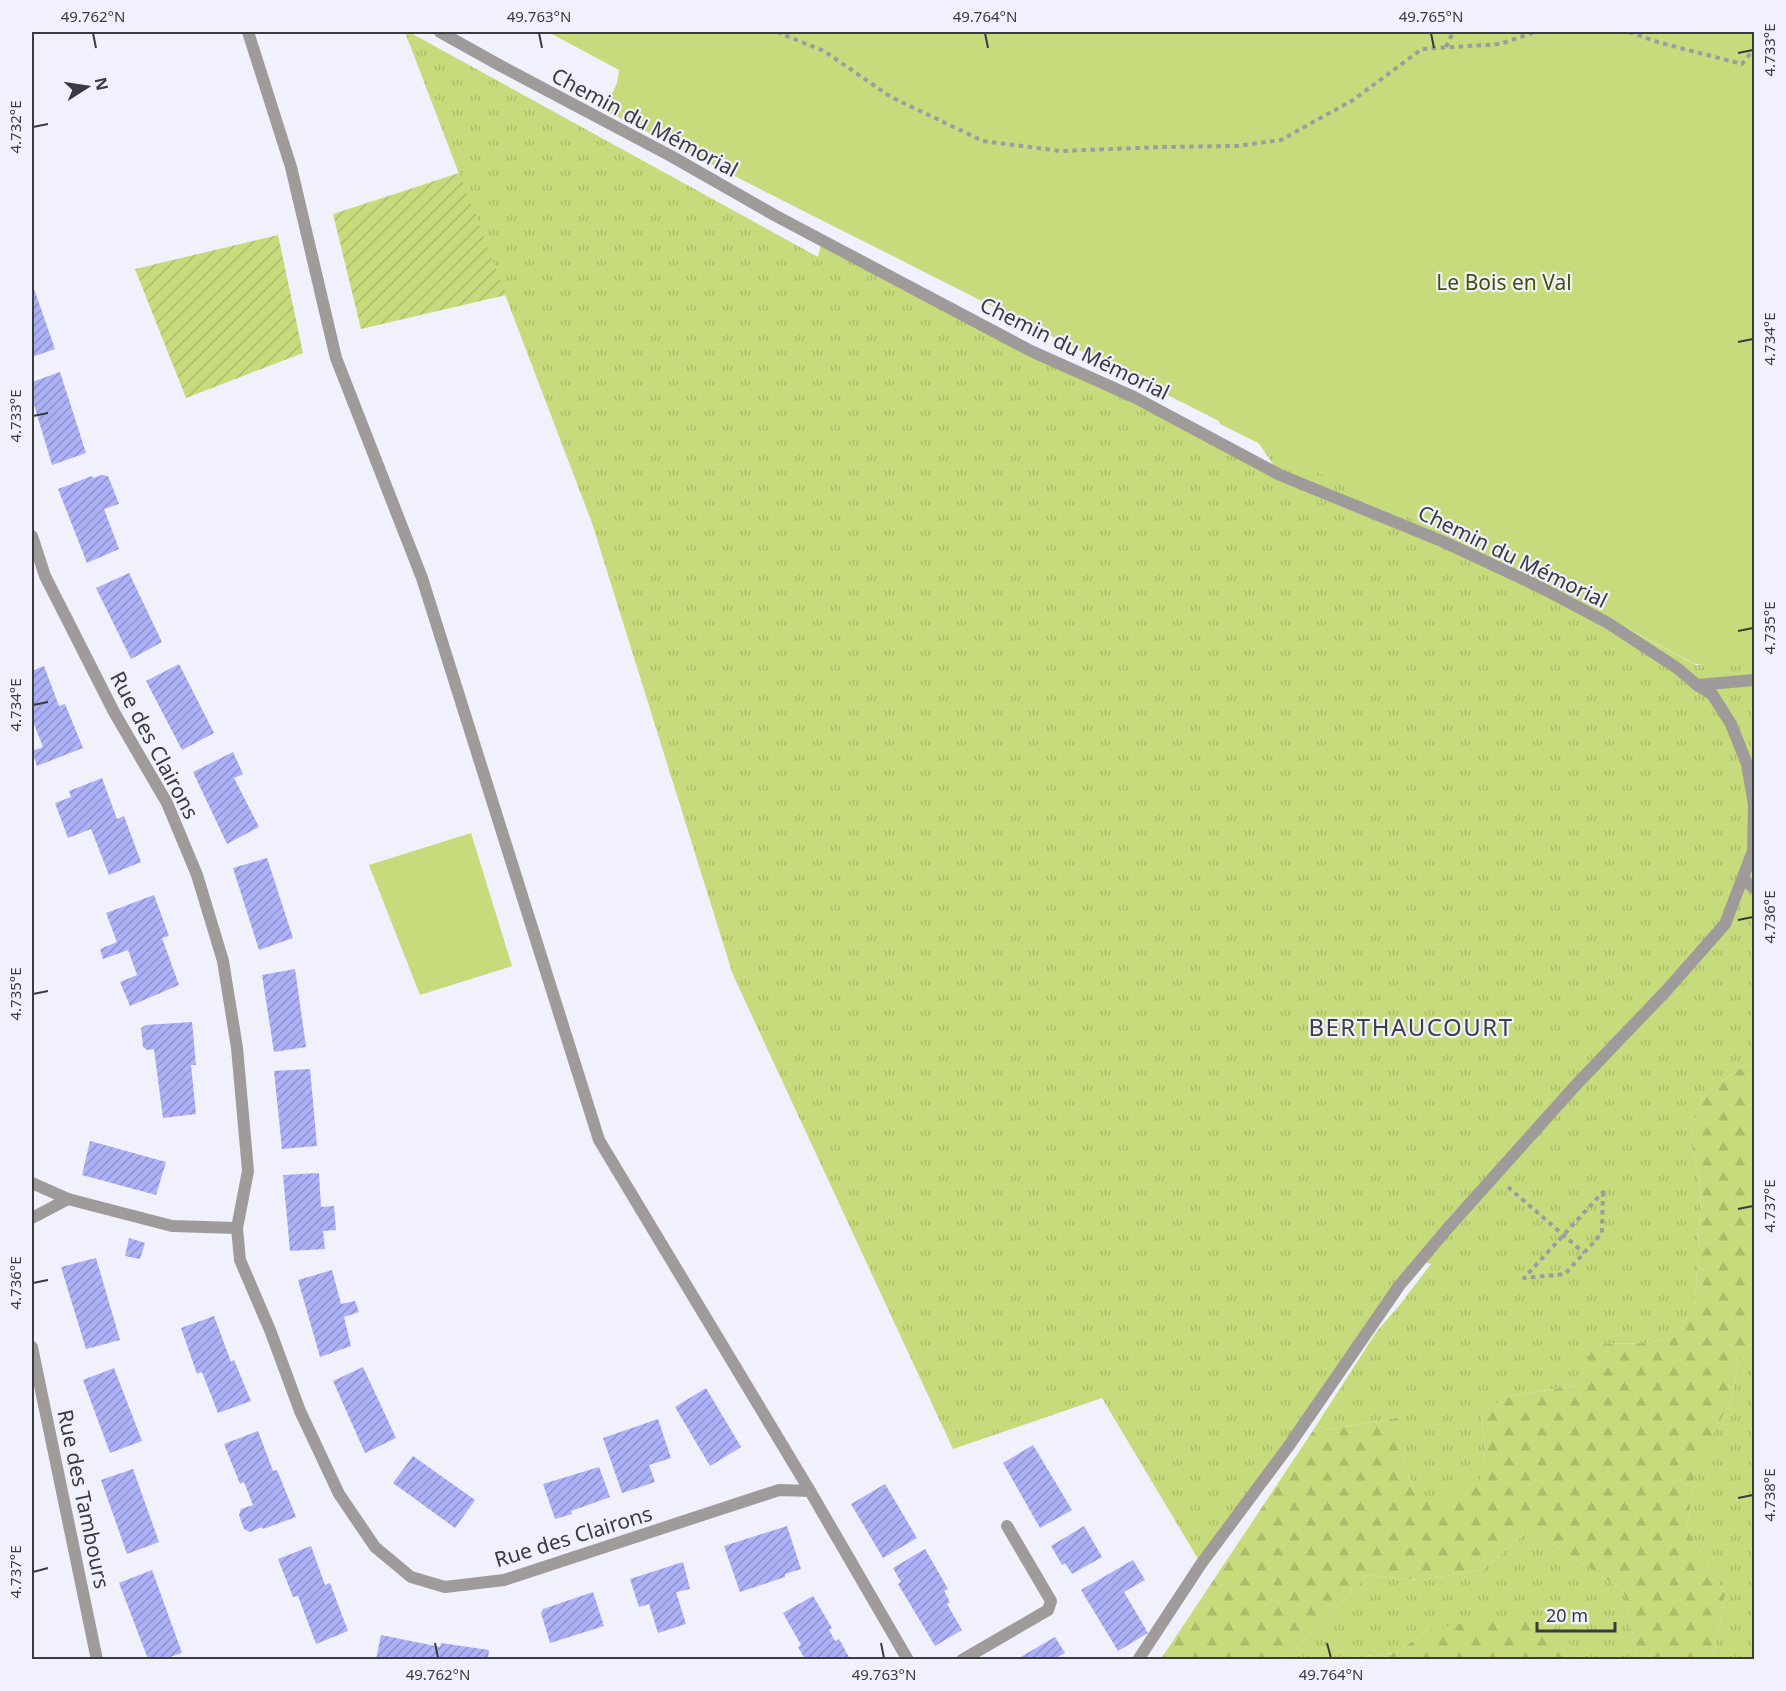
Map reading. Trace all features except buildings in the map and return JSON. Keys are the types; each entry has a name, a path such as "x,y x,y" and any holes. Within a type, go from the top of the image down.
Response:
{"street":[{"path":"248,32 291,167 336,358 422,578 599,1140 908,1659"},
{"name":"Chemin du Mémorial","path":"440,32 671,156 776,216 1031,351 1134,398 1280,475 1444,542 1540,587 1608,623 1712,694 1731,724 1747,764 1754,805 1753,851 1725,924 1666,991 1575,1086 1399,1286 1288,1447 1201,1564 1138,1659"},
{"name":"Rue des Clairons","path":"32,536 45,576 114,712 167,802 197,875 223,961 237,1048 248,1171 237,1228 240,1260 270,1330 300,1411 339,1494 375,1547 411,1577 445,1587 504,1580 779,1490 810,1491"},
{"path":"1697,685 1755,680"},
{"path":"1743,879 1755,888"},
{"path":"32,1184 68,1199 172,1226 237,1228"},
{"path":"32,1218 68,1199"},
{"name":"Rue des Tambours","path":"32,1347 98,1659"},
{"path":"962,1659 1048,1610 1051,1601 1007,1526"}],"path":[{"path":"777,32 824,51 891,97 982,141 1061,151 1237,146 1281,140 1353,100 1422,49 1500,44 1535,32"},
{"path":"1446,47 1453,32"},
{"path":"1629,32 1742,64 1755,49"},
{"path":"1495,1175 1584,1253"},
{"path":"1603,1192 1602,1233 1584,1253 1565,1274 1524,1278 1603,1192"}],"green space":[{"path":"405,32 409,32 818,257 822,240 1279,473 1255,438 1462,541 1696,665 1718,662 1754,665 1754,1064 1739,1069 1702,1097 1690,1137 1701,1189 1695,1308 1674,1337 1646,1343 1604,1344 1573,1386 1509,1396 1481,1414 1485,1450 1480,1482 1453,1496 1416,1496 1402,1458 1402,1417 1312,1432 1377,1331 1431,1264 1420,1261 1201,1564 1102,1398 953,1449 733,975 592,523"},
{"name":"Le Bois en Val","path":"548,32 1754,32 1754,666 1695,664 1551,588 1220,424 1219,421 604,110 617,83 619,70"},
{"path":"459,173 506,295 361,329 333,214"},
{"path":"278,235 303,353 186,398 135,269"},
{"path":"471,833 512,966 420,995 369,865"},
{"path":"1754,1064 1754,1358 1739,1358 1731,1400 1695,1469 1687,1528 1725,1594 1713,1659 1638,1659 1623,1590 1530,1529 1482,1570 1420,1580 1367,1575 1320,1626 1286,1656 1295,1659 1161,1659 1312,1432 1402,1417 1402,1458 1416,1496 1453,1496 1480,1481 1485,1450 1481,1414 1509,1396 1573,1386 1587,1367 1589,1350 1604,1344 1646,1343 1674,1337 1695,1308 1701,1189 1690,1137 1702,1097 1739,1069"},
{"path":"1739,1358 1754,1358 1754,1659 1713,1659 1725,1594 1687,1528 1695,1468 1731,1400"},
{"path":"1530,1529 1623,1590 1638,1659 1582,1659 1552,1623 1431,1629 1395,1653 1341,1660 1295,1659 1286,1656 1320,1626 1367,1575 1420,1580 1482,1570"},
{"path":"1493,1618 1552,1623 1582,1659 1341,1659 1395,1653 1431,1629"}],"district":[{"name":"BERTHAUCOURT","path":"1411,1026"}]}
